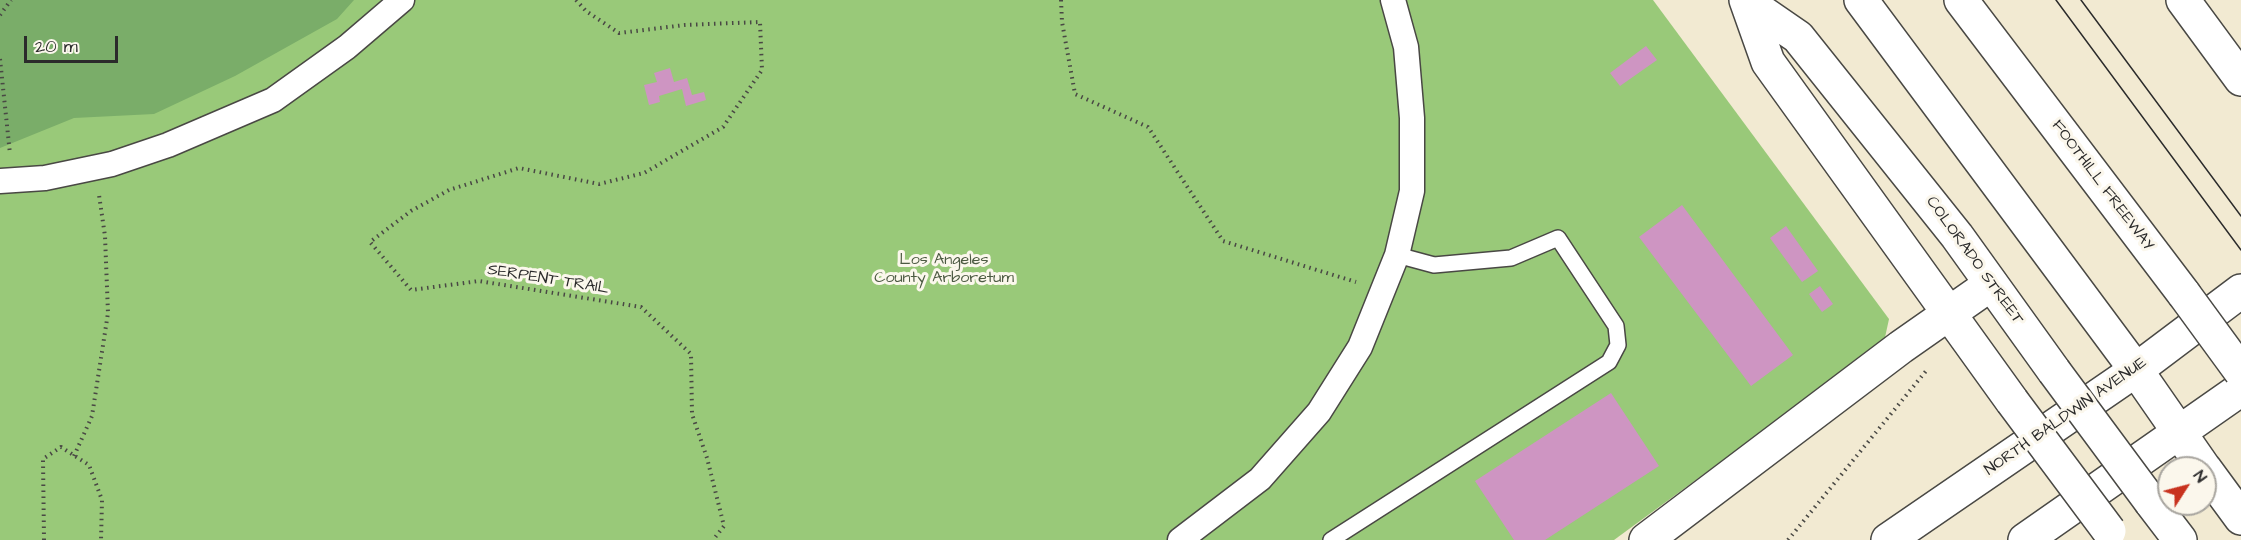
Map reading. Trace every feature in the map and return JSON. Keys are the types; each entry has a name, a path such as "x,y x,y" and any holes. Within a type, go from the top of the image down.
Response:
{"main road":[{"path":"1861,0 2136,370 2196,456"},
{"name":"FOOTHILL FREEWAY","path":"1961,0 2241,372"},
{"path":"2184,0 2241,79"},
{"name":"COLORADO STREET","path":"1746,1 1798,37 1910,174 2180,540"},
{"name":"COLORADO STREET","path":"1746,1 1768,62 1948,314 2112,536"},
{"path":"1646,540 1901,347 1990,284"},
{"name":"NORTH BALDWIN AVENUE","path":"1888,540 2136,370 2241,291"},
{"path":"2025,540 2241,389"},
{"path":"2217,485 2241,518"}],"street":[{"path":"6,181 45,178 96,167 168,145 273,100 347,47 402,0"},
{"path":"1180,540 1260,479 1319,412 1360,347 1397,255 1412,191 1412,118 1406,48 1393,0"}],"lane":[{"path":"1331,540 1609,362 1618,345 1616,326 1558,238 1511,258 1434,265 1397,255"}],"path":[{"path":"0,15 11,0"},
{"name":"SERPENT TRAIL","path":"576,0 586,11 619,33 685,25 760,22 762,70 723,127 644,172 599,184 519,168 449,190 411,211 370,242 411,290 479,281 641,307 692,354 692,414 707,458 724,526 713,540"},
{"path":"1061,0 1062,22 1075,94 1148,127 1223,242 1383,289"},
{"path":"0,59 6,181"},
{"path":"74,456 92,416 108,313 105,236 96,167"},
{"path":"1788,540 1928,367"},
{"path":"44,540 44,459 61,447 89,465 102,500 101,540"}],"green space":[{"name":"Los Angeles County Arboretum","path":"0,0 1653,0 1889,319 1884,342 1614,540 0,540"},
{"path":"0,0 354,0 337,19 235,76 154,114 74,118 0,148"}],"building":[{"path":"1646,46 1657,60 1620,86 1610,73"},
{"path":"670,68 674,82 687,78 692,95 704,92 706,100 686,106 682,89 659,96 660,102 649,105 644,85 657,82 654,73"},
{"path":"1682,205 1793,355 1751,386 1639,237"},
{"path":"1786,226 1818,271 1802,282 1770,238"},
{"path":"1820,286 1833,304 1822,312 1809,294"},
{"path":"1611,393 1659,466 1545,540 1514,540 1475,481"}],"tram line":[{"path":"2056,0 2241,250"},
{"path":"2081,0 2241,216"}]}
